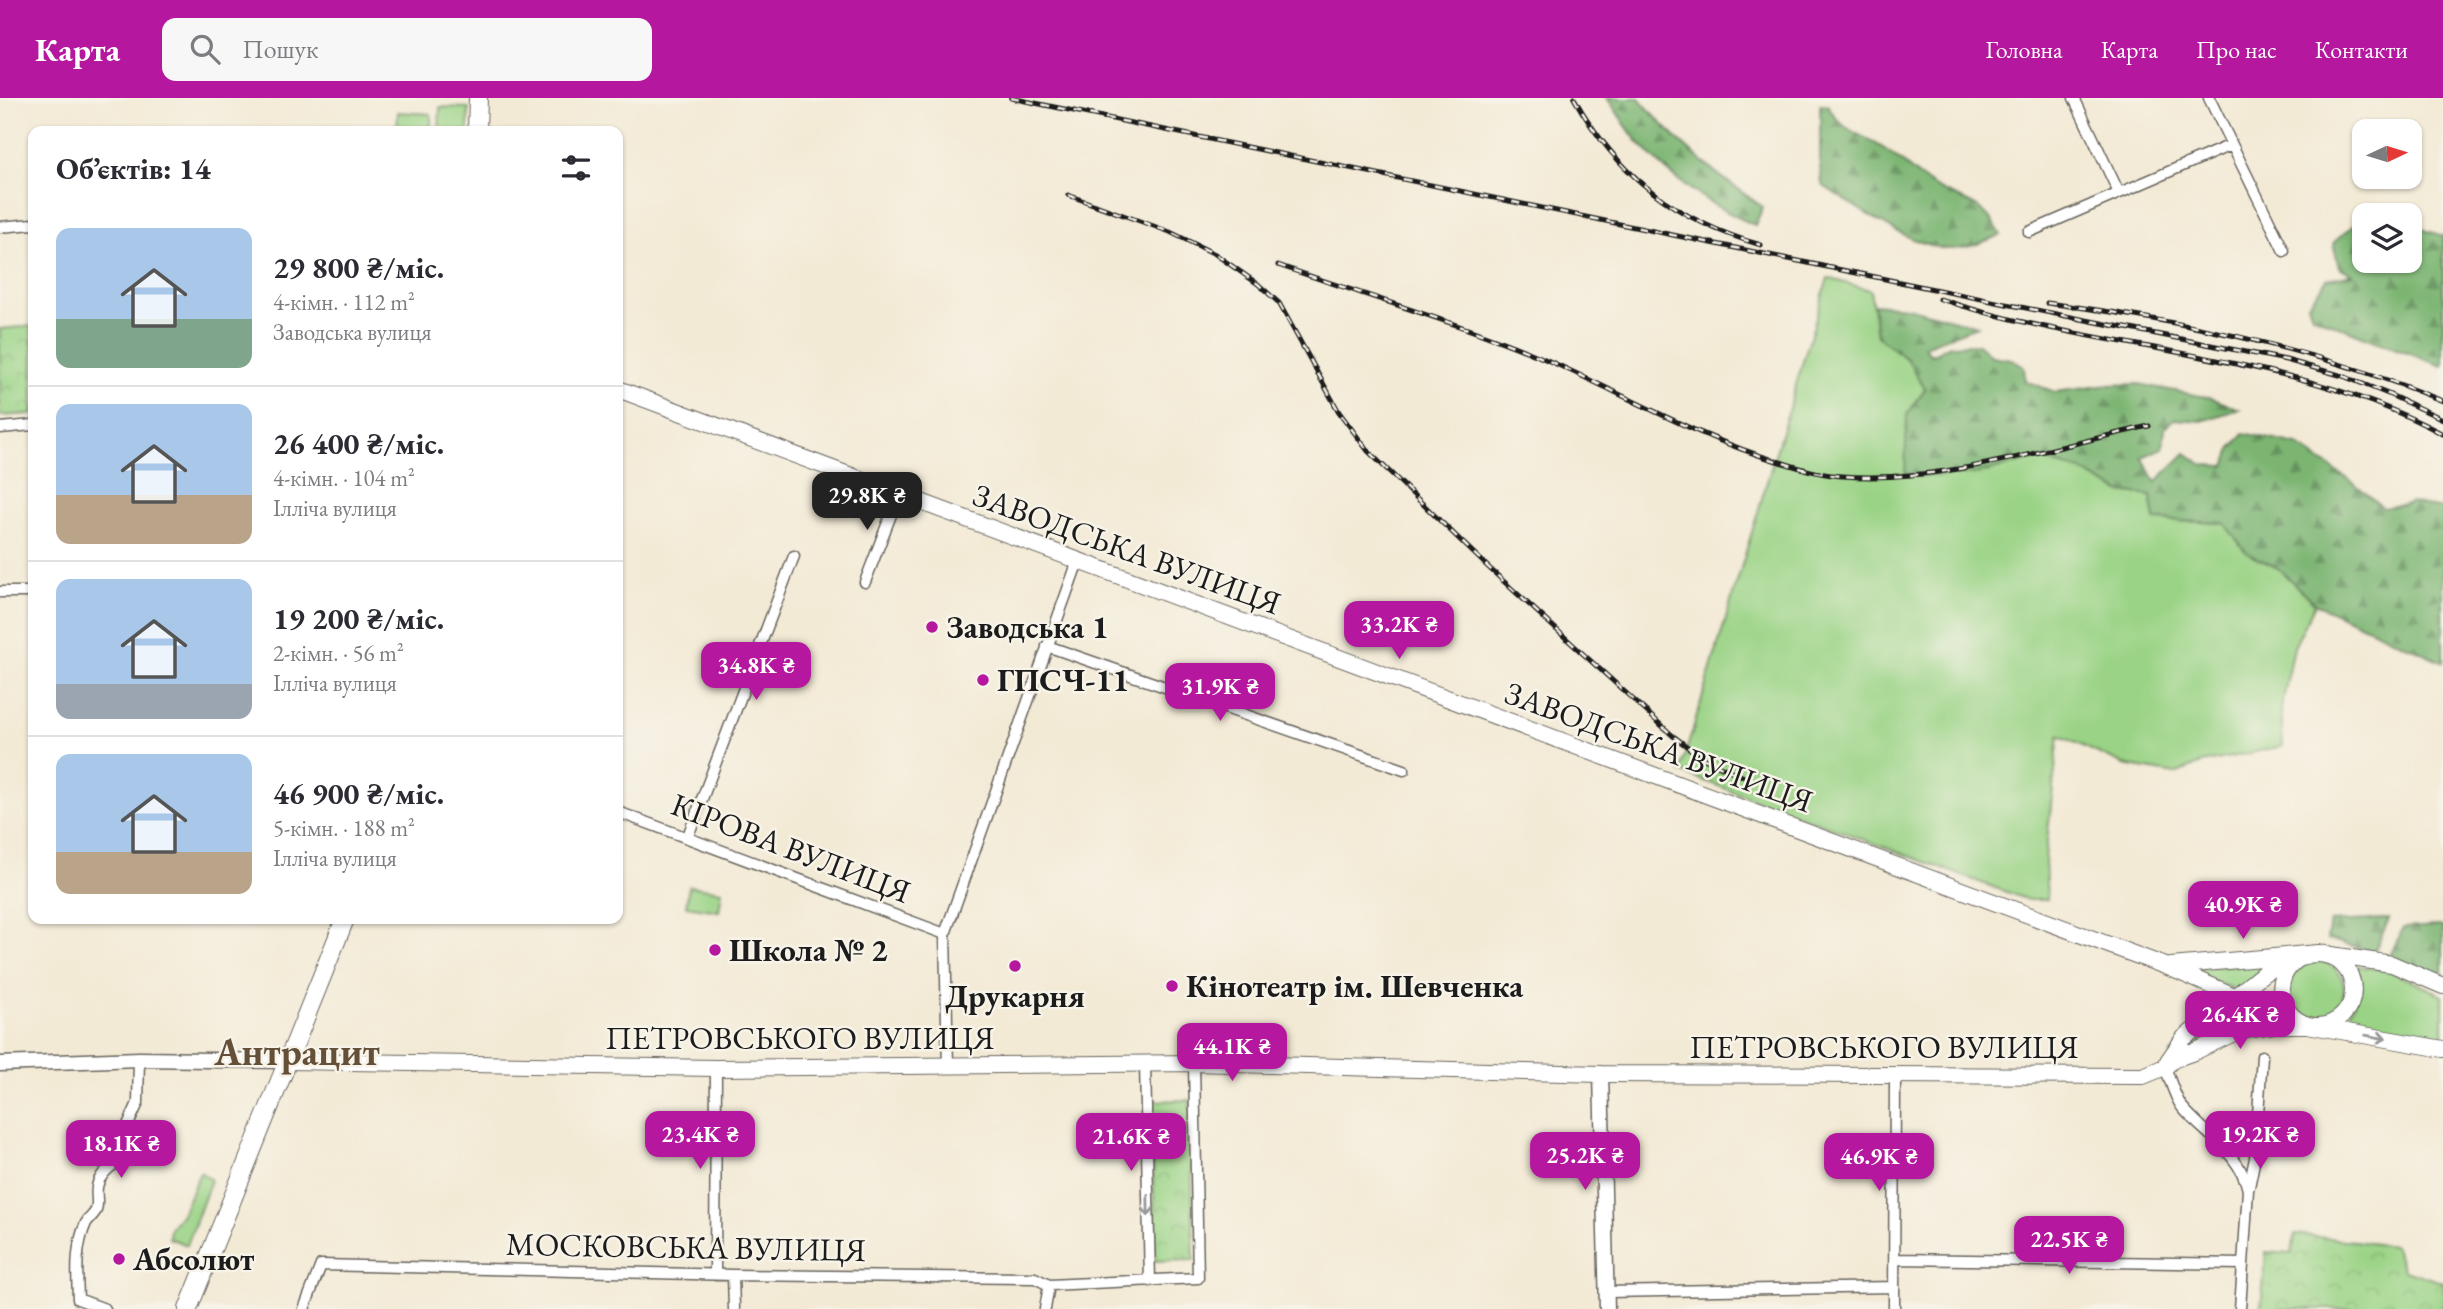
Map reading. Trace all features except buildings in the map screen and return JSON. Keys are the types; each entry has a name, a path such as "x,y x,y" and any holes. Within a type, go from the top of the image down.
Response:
{"highway":[{"path":"477,126 478,98"},
{"path":"188,1309 343,924"}],"main road":[{"name":"ЗАВОДСЬКА ВУЛИЦЯ","path":"623,391 2168,967 2296,1023 2309,1025"},
{"path":"2318,953 2296,960 2287,968 2282,979 2283,1002 2288,1012 2297,1020 2309,1025 2443,1049"},
{"path":"2168,967 2318,953 2337,959 2350,974 2353,994 2345,1013 2328,1025 2309,1025"},
{"path":"2165,1067 2184,1038 2264,973 2306,954 2318,953 2392,964 2443,986"},
{"name":"ПЕТРОВСЬКОГО ВУЛИЦЯ","path":"289,1061 716,1068 1194,1063 1601,1073 1895,1077 2143,1076 2165,1067 2174,1059 2249,1028 2309,1025"}],"street":[{"path":"2074,98 2119,193"},
{"path":"2209,98 2284,251"},
{"path":"2029,232 2231,145"},
{"path":"0,227 28,225"},
{"path":"0,428 28,425"},
{"path":"865,582 899,494"},
{"path":"688,836 794,556"},
{"path":"948,1067 945,934 1078,561"},
{"path":"0,592 28,592"},
{"path":"1047,646 1404,770"},
{"name":"КІРОВА ВУЛИЦЯ","path":"623,814 945,934"},
{"path":"2240,1309 2248,1190 2255,1158 2262,1056"},
{"path":"104,1309 78,1299 76,1259 86,1223 96,1210 95,1195 99,1183 104,1173 123,1160 129,1146 123,1136 138,1103 139,1059"},
{"name":"ПЕТРОВСЬКОГО ВУЛИЦЯ","path":"0,1064 139,1059 289,1061"},
{"name":"МОСКОВСЬКА ВУЛИЦЯ","path":"304,1309 321,1265 715,1275 1035,1278 1049,1285 1198,1279 1194,1063"},
{"path":"1145,1064 1150,1281"},
{"path":"2165,1067 2180,1105 2240,1165 2248,1190"},
{"path":"715,1275 716,1068"},
{"path":"1601,1073 1607,1309"},
{"path":"1894,1309 1895,1077"},
{"path":"1895,1259 2243,1264"},
{"path":"733,1275 734,1309"},
{"path":"1045,1309 1049,1285"},
{"path":"1607,1292 1894,1287"}],"green space":[{"path":"1607,98 1639,98 1697,157 1763,207 1755,225 1707,200 1664,168 1630,132"},
{"path":"1820,104 1828,105 1846,128 1877,144 1929,183 1978,207 2001,235 1962,248 1933,246 1883,224 1822,185"},
{"path":"440,107 469,108 468,126 439,126"},
{"path":"398,112 431,114 431,126 397,126"},
{"path":"2352,227 2352,273 2422,273 2422,229 2443,236 2443,366 2312,315 2308,304 2327,279 2353,274 2339,267 2333,243"},
{"path":"1828,278 1870,290 1878,336 1907,359 1925,389 1907,415 1977,474 2038,458 2082,471 2120,492 2151,496 2155,520 2224,523 2247,553 2278,568 2315,604 2294,647 2281,709 2283,746 2202,763 2175,774 2124,765 2059,735 2045,858 2047,900 2028,900 1680,772"},
{"path":"1873,304 1907,307 1977,326 1924,346 1931,355 1950,345 1978,344 1991,356 2011,359 2024,367 2025,381 2055,392 2139,384 2211,398 2239,409 2202,421 2175,419 2165,427 2163,448 2142,457 2156,482 2186,453 2203,465 2225,466 2231,449 2244,433 2297,445 2354,483 2383,508 2412,503 2443,509 2443,662 2315,604 2278,568 2247,553 2224,523 2155,520 2151,496 2120,492 2082,471 2038,458 1977,474 1905,474 1907,415 1925,389 1907,359 1877,336"},
{"path":"28,326 28,414 0,416 0,329"},
{"path":"689,886 722,891 719,911 686,906"},
{"path":"2389,919 2374,952 2327,939 2330,922"},
{"path":"2403,928 2443,928 2443,980 2389,958"},
{"path":"2275,961 2237,991 2187,969"},
{"path":"2310,961 2322,961 2332,965 2340,973 2344,989 2340,1005 2332,1013 2322,1017 2310,1017 2300,1013 2292,1005 2288,995 2288,983 2292,973 2300,965"},
{"path":"2349,965 2387,970 2443,995 2443,1040 2343,1021 2355,1001 2358,986"},
{"path":"2239,1001 2282,1020 2170,1055"},
{"path":"1190,1100 1194,1260 1155,1261 1152,1101"},
{"path":"200,1172 211,1180 187,1245 169,1238 170,1229 182,1214"},
{"path":"2295,1234 2394,1246 2404,1270 2443,1282 2443,1309 2261,1309 2266,1252 2292,1254"}],"railway":[{"path":"1011,98 2286,360 2343,376 2443,419"},
{"path":"1574,98 1609,150 1652,191 1702,223 1761,245"},
{"path":"1068,195 1170,232 1215,254 1258,284 1279,303 1339,412 1368,451 1488,567 1672,735 1702,758 1744,777"},
{"path":"1278,265 1506,343 1718,440 1780,462 1826,474 1879,477 1918,475 1996,462 2149,426"},
{"path":"1940,299 2067,331 2258,368 2382,406 2443,434"},
{"path":"2047,303 2148,318 2248,339 2347,366 2443,401"}],"place":[{"name":"Заводська 1","path":"932,627"},
{"name":"ГПСЧ-11","path":"983,680"},
{"name":"Школа № 2","path":"715,950"},
{"name":"Друкарня","path":"1015,966"},
{"name":"Кінотеатр ім. Шевченка","path":"1172,986"},
{"name":"Абсолют","path":"119,1259"}],"district":[{"name":"Антрацит","path":"297,1051"}]}
